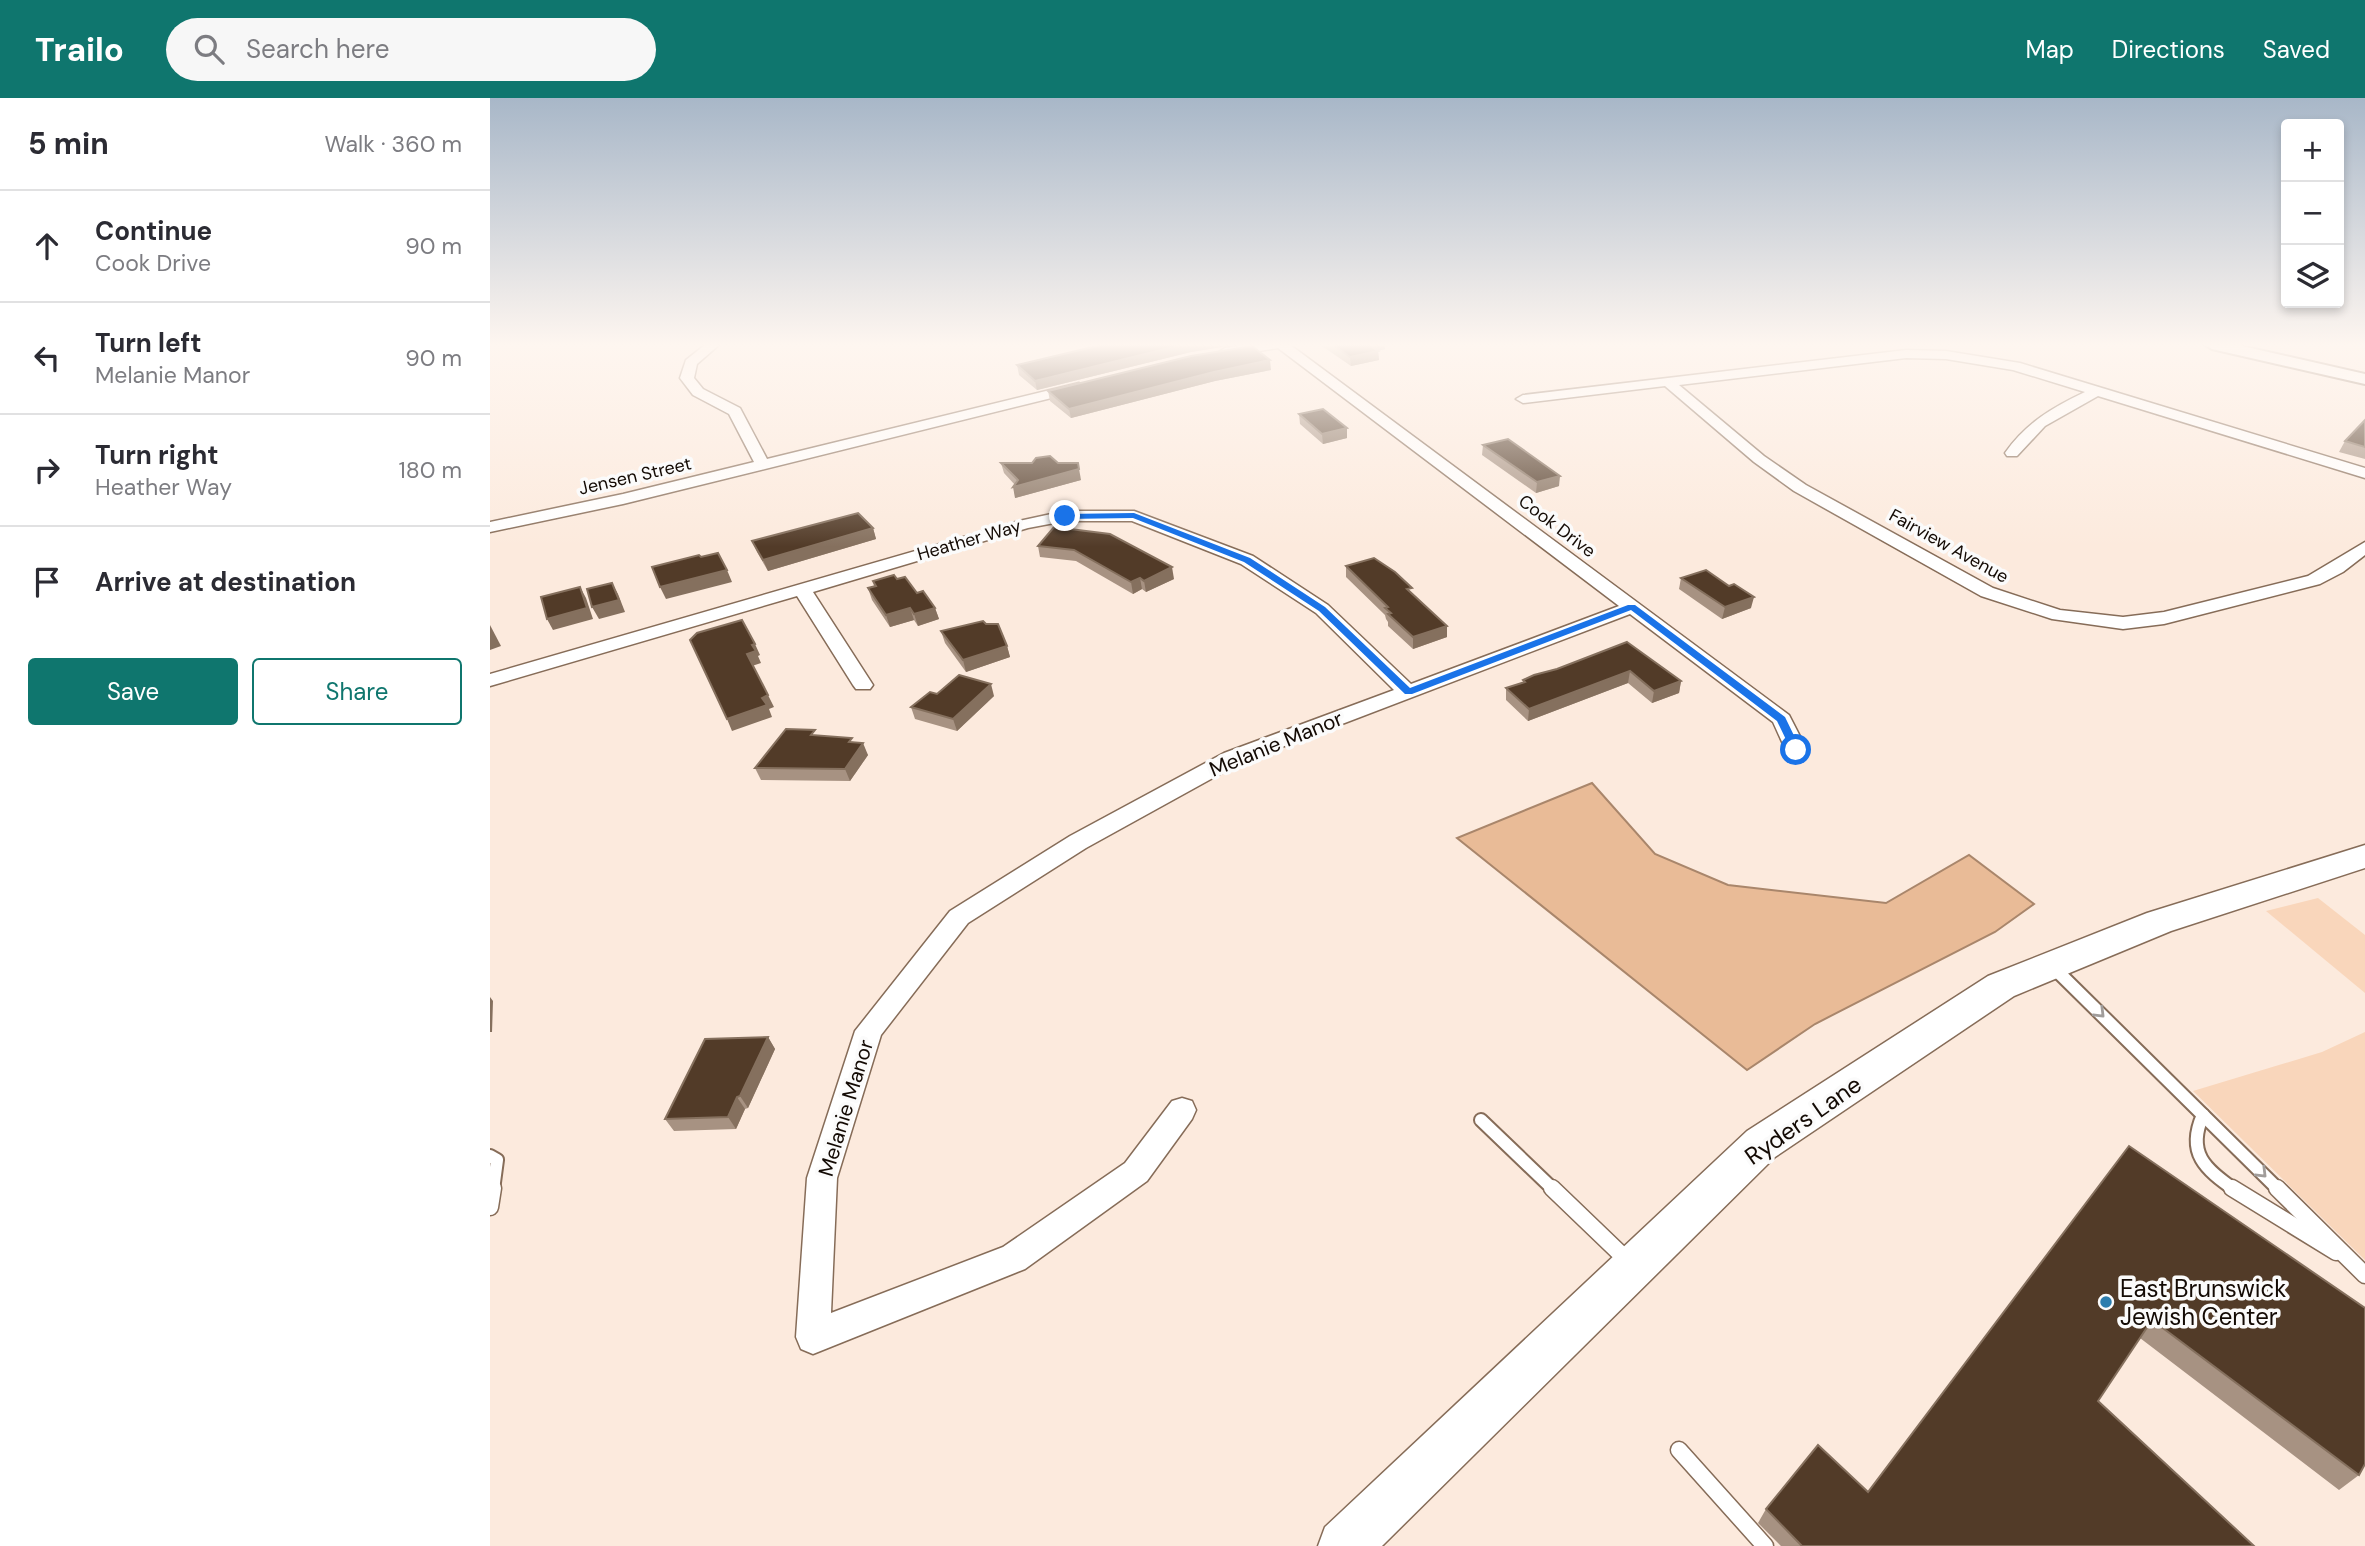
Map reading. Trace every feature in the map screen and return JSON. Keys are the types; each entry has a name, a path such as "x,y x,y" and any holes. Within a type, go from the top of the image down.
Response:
{"main road":[{"name":"Ryders Lane","path":"1344,1546 1761,1144 2001,986 2160,922 2365,856"}],"street":[{"path":"735,412 763,465"},
{"name":"Jensen Street","path":"490,527 622,499 979,412"},
{"name":"Cook Drive","path":"1370,412 1782,719 1796,750"},
{"name":"Fairview Avenue","path":"1703,412 1800,488 1987,592 2058,615 2123,623 2164,618 2314,580 2337,568 2365,547"},
{"path":"2012,453 2025,434 2054,412"},
{"path":"2164,412 2365,473"},
{"name":"Heather Way","path":"490,680 1025,524 1065,516 1134,516 1247,560 1322,609 1408,692"},
{"path":"802,589 863,685"},
{"name":"Melanie Manor","path":"1182,1110 1136,1172 1014,1258 813,1337 822,1178 869,1031 959,917 1078,842 1232,758 1632,607"}],"lane":[{"path":"2051,965 2365,1275"},
{"path":"2203,1115 2194,1135 2201,1160 2232,1188 2353,1263"},
{"path":"1481,1120 1634,1267"},
{"path":"490,1156 497,1160 490,1208"},
{"path":"1679,1450 1765,1546"}],"shaded area":[{"path":"1592,783 1655,854 1728,885 1886,903 1969,855 2034,904 1995,932 1815,1024 1747,1070 1457,838"},
{"path":"2318,898 2365,935 2365,993 2266,911"},
{"path":"2365,1032 2365,1260 2193,1091 2322,1052"}],"building":[{"path":"1326,412 1347,428 1322,434 1299,414"},
{"path":"2365,420 2365,447 2345,441"},
{"path":"1508,439 1560,476 1537,482 1483,445"},
{"path":"1050,456 1058,463 1078,463 1079,469 1013,487 1018,480 1001,463 1032,463 1036,458"},
{"path":"858,513 873,528 763,560 752,541"},
{"path":"1054,527 1110,534 1172,567 1144,581 1140,578 1131,582 1074,550 1038,546"},
{"path":"718,553 727,570 660,587 652,567 699,555 701,557"},
{"path":"1374,558 1395,572 1412,588 1407,589 1447,626 1413,637 1388,614 1391,613 1385,608 1388,607 1346,566"},
{"path":"1706,570 1729,586 1734,584 1754,597 1725,607 1681,578"},
{"path":"894,575 897,579 905,577 917,593 923,591 935,608 914,614 910,608 886,615 868,588 876,586 873,581"},
{"path":"612,583 619,600 592,607 587,589"},
{"path":"580,587 587,608 547,619 541,597"},
{"path":"742,620 755,644 752,645 756,651 747,654 768,695 762,698 767,705 727,719 690,640 697,633"},
{"path":"983,621 986,624 998,624 1007,646 963,660 941,631"},
{"path":"1627,642 1681,681 1654,691 1630,671 1529,709 1506,688 1525,682 1523,680 1534,675"},
{"path":"959,675 991,684 953,719 911,707 930,692 937,694"},
{"path":"786,729 815,730 811,735 852,738 849,742 863,743 845,769 755,768"},
{"path":"768,1037 728,1117 665,1119 705,1039"},
{"path":"2129,1146 2365,1308 2365,1464 2359,1475 2152,1320 2098,1401 2254,1546 1802,1546 1766,1509 1818,1445 1868,1492"}],"place":[{"name":"East Brunswick Jewish Center","path":"2106,1302"}],"route":[{"path":"1065,516 1134,516 1247,560 1322,609 1408,692 1632,607 1782,719 1796,750"}]}
